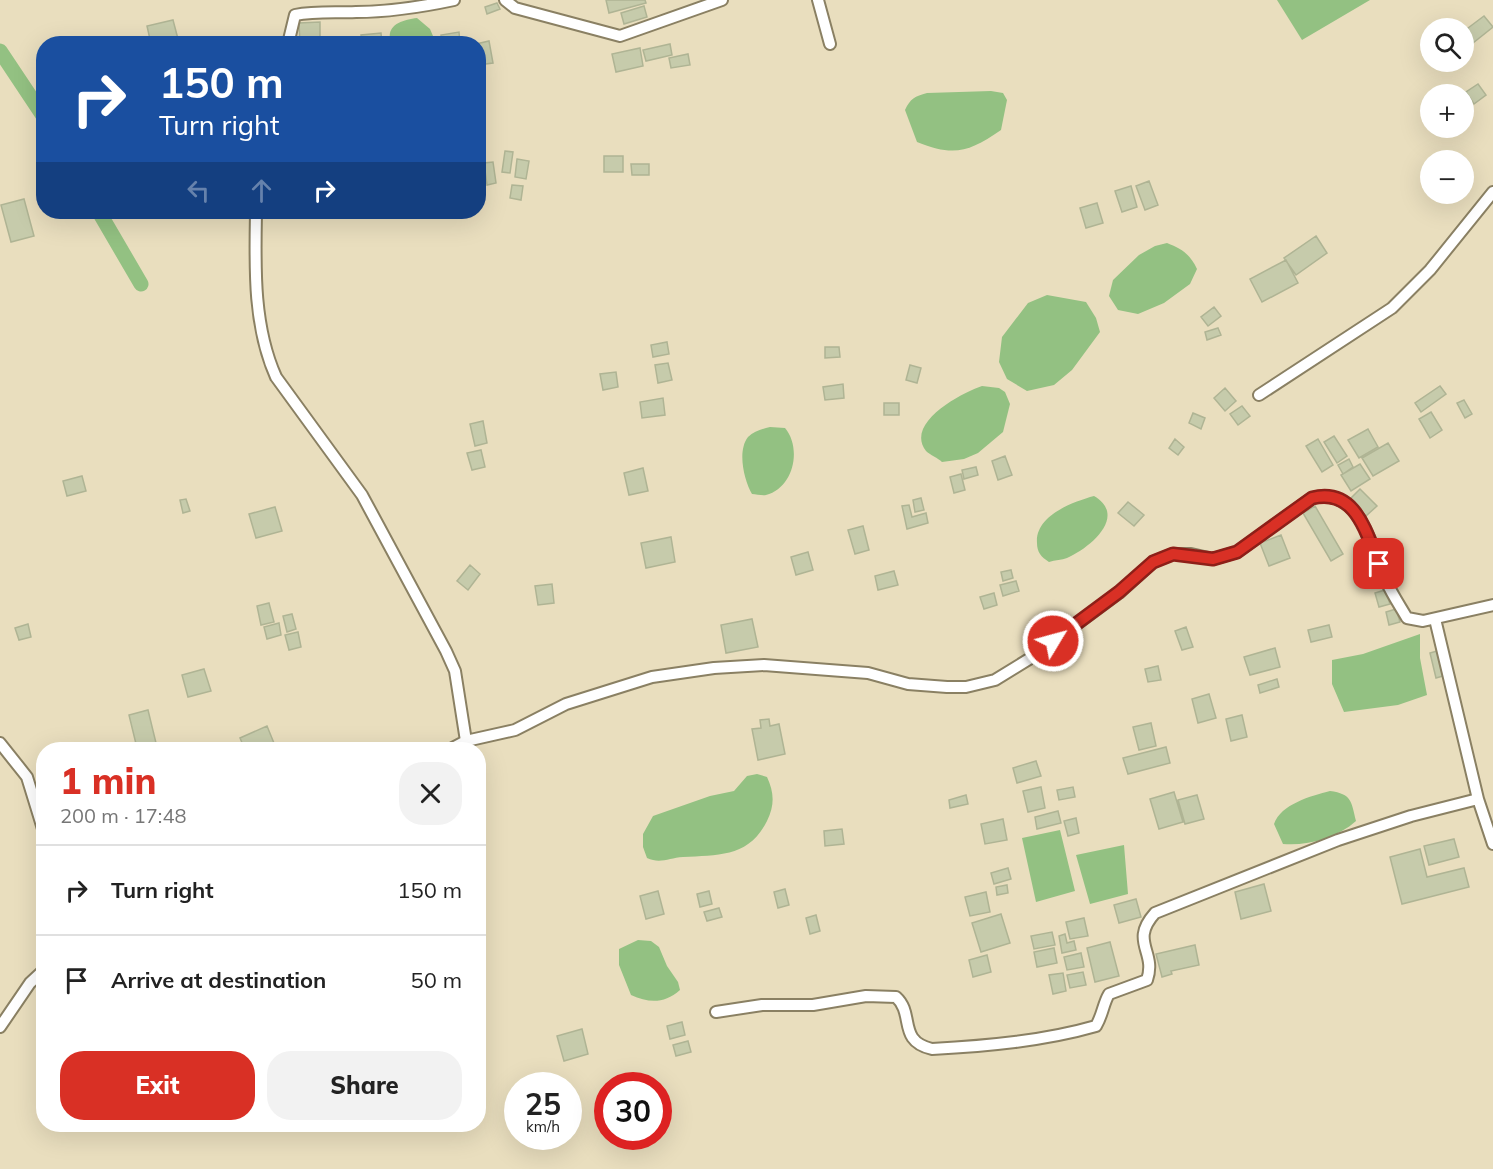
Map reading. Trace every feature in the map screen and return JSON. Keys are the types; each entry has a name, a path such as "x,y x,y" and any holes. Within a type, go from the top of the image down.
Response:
{"street":[{"path":"290,36 295,15 310,12 417,9 454,0"},
{"path":"505,0 515,8 620,36 722,0"},
{"path":"818,0 831,44"},
{"path":"1259,395 1392,308 1430,270 1493,192"},
{"path":"256,219 255,252 259,314 268,359 276,377 362,495 446,651 455,671 466,741 515,730 566,704 652,677 714,668 764,665 868,673 908,684 947,687 966,687 995,680 1034,656 1119,592 1153,562 1173,554 1213,559 1237,552 1312,498 1324,495 1339,499 1352,508 1362,521 1387,584 1407,618 1423,621 1493,605"},
{"path":"1435,619 1478,799 1493,844"},
{"path":"0,743 27,777 36,806"},
{"path":"716,1012 762,1005 813,1005 886,995 896,997 900,1001 909,1031 916,1043 932,1049 1073,1033 1096,1026 1105,1011 1105,1002 1109,994 1148,980 1151,970 1142,935 1147,922 1155,913 1338,840 1411,816 1478,799"},
{"path":"0,1028 36,977"}],"shaded area":[{"path":"1277,0 1370,0 1302,40"},
{"path":"417,18 430,29 433,36 390,36 390,32 396,25"},
{"path":"991,91 1003,93 1007,100 1001,130 980,143 961,150 941,150 917,142 905,110 913,98 927,93"},
{"path":"1167,243 1185,253 1197,269 1190,284 1164,303 1138,314 1118,310 1109,296 1113,280 1139,255 1155,246"},
{"path":"1047,295 1086,302 1096,318 1100,332 1072,370 1054,385 1027,391 1007,379 999,362 1002,337 1028,303"},
{"path":"982,386 999,388 1005,392 1010,404 1003,432 978,453 964,459 942,462 926,451 921,440 923,430 939,410 962,395"},
{"path":"785,428 790,436 794,456 792,466 789,476 776,491 765,495 752,494 746,481 743,450 748,437 761,429"},
{"path":"1094,496 1104,504 1107,513 1102,531 1086,547 1067,558 1049,562 1046,560 1040,554 1037,546 1038,533 1042,525 1066,506"},
{"path":"1420,634 1420,658 1427,695 1398,705 1344,712 1332,684 1332,660 1363,654"},
{"path":"757,774 767,777 772,793 772,804 767,821 751,842 732,852 709,856 660,861 647,858 643,847 643,834 653,816 710,796 734,791 747,776"},
{"path":"1330,791 1347,797 1356,821 1322,840 1302,844 1283,844 1274,824 1283,811 1314,795"},
{"path":"1060,830 1075,891 1036,902 1022,838"},
{"path":"1124,845 1128,894 1090,904 1076,855"},
{"path":"638,940 651,941 659,947 667,966 678,982 680,990 674,995 662,1000 650,1001 631,995 619,965 619,949"}],"building":[{"path":"606,0 645,0 646,3 609,13"},
{"path":"497,3 500,9 487,14 485,7"},
{"path":"644,6 647,17 624,24 621,13"},
{"path":"1484,16 1493,27 1474,42 1474,24"},
{"path":"173,20 177,36 149,36 147,26"},
{"path":"320,22 320,36 300,36 299,23"},
{"path":"459,32 459,36 441,36"},
{"path":"381,33 381,36 361,36"},
{"path":"489,41 493,63 486,64 486,42"},
{"path":"670,44 672,55 646,61 643,50"},
{"path":"640,48 643,66 616,72 612,54"},
{"path":"688,54 690,65 671,68 669,58"},
{"path":"1478,84 1486,95 1474,104 1474,87"},
{"path":"505,151 513,152 510,173 502,172"},
{"path":"604,156 623,156 623,172 604,172"},
{"path":"517,159 529,161 526,179 515,177"},
{"path":"493,162 496,183 487,185 486,163"},
{"path":"631,164 649,164 649,175 632,175"},
{"path":"1149,181 1158,205 1145,210 1136,186"},
{"path":"512,185 523,186 521,200 510,198"},
{"path":"1131,186 1137,207 1122,212 1115,191"},
{"path":"24,199 34,236 11,242 1,205"},
{"path":"1097,203 1103,223 1086,228 1080,208"},
{"path":"1316,236 1327,253 1296,275 1284,258"},
{"path":"1286,260 1298,283 1262,302 1250,279"},
{"path":"1214,307 1221,316 1208,326 1201,317"},
{"path":"1218,328 1221,335 1207,340 1205,332"},
{"path":"667,342 669,354 653,357 651,345"},
{"path":"825,347 839,347 840,357 825,358"},
{"path":"668,363 672,380 658,383 655,365"},
{"path":"910,365 921,368 917,383 906,380"},
{"path":"616,372 618,387 603,390 600,374"},
{"path":"843,384 844,398 825,400 823,387"},
{"path":"1440,386 1446,394 1421,412 1415,403"},
{"path":"1225,388 1236,401 1225,411 1214,398"},
{"path":"663,398 665,415 642,418 640,402"},
{"path":"1464,400 1472,414 1465,418 1457,403"},
{"path":"884,403 899,403 899,415 884,415"},
{"path":"1242,406 1250,416 1238,425 1230,414"},
{"path":"1431,412 1442,430 1430,438 1419,419"},
{"path":"1193,413 1205,418 1201,429 1189,423"},
{"path":"483,421 487,443 475,446 470,424"},
{"path":"1368,429 1378,447 1359,458 1348,440"},
{"path":"1334,436 1347,456 1337,463 1324,442"},
{"path":"1175,439 1184,447 1178,455 1169,448"},
{"path":"1318,439 1333,465 1322,472 1306,446"},
{"path":"1388,443 1399,461 1373,476 1362,458"},
{"path":"481,450 485,467 472,470 467,453"},
{"path":"1005,456 1012,475 998,480 992,461"},
{"path":"1349,459 1353,467 1343,474 1338,465"},
{"path":"1360,464 1370,479 1351,491 1341,475"},
{"path":"976,467 978,475 964,479 962,470"},
{"path":"643,468 648,491 629,495 624,473"},
{"path":"961,474 965,490 954,493 950,477"},
{"path":"82,476 86,491 67,496 63,481"},
{"path":"1360,489 1377,506 1366,516 1350,499"},
{"path":"921,498 924,510 915,512 913,500"},
{"path":"186,499 190,511 183,513 180,500"},
{"path":"1128,502 1144,515 1134,526 1118,513"},
{"path":"909,505 912,517 926,513 928,523 907,529 902,506"},
{"path":"1315,506 1343,554 1331,561 1303,513"},
{"path":"275,507 282,531 256,538 249,514"},
{"path":"863,526 869,550 855,554 848,530"},
{"path":"1281,535 1290,558 1269,566 1260,543"},
{"path":"671,537 675,562 646,568 641,543"},
{"path":"808,552 813,570 796,575 791,557"},
{"path":"470,565 480,574 468,590 457,581"},
{"path":"1011,570 1013,578 1003,581 1001,572"},
{"path":"894,571 898,585 878,590 875,576"},
{"path":"1016,581 1019,591 1003,596 1000,585"},
{"path":"552,584 554,603 538,605 535,586"},
{"path":"1385,590 1390,604 1379,607 1375,593"},
{"path":"994,593 997,605 984,609 980,597"},
{"path":"269,603 274,622 261,625 257,606"},
{"path":"1396,609 1400,622 1389,625 1386,612"},
{"path":"292,614 296,629 287,632 283,616"},
{"path":"752,619 758,647 726,653 721,625"},
{"path":"279,623 281,635 267,639 264,627"},
{"path":"28,624 31,637 19,640 15,628"},
{"path":"1329,625 1332,637 1311,642 1308,630"},
{"path":"1186,627 1193,647 1182,650 1175,631"},
{"path":"298,632 301,647 289,650 285,635"},
{"path":"1275,648 1280,667 1250,675 1244,657"},
{"path":"1437,651 1443,676 1436,678 1430,653"},
{"path":"1158,666 1161,680 1148,682 1145,669"},
{"path":"204,669 211,691 188,697 182,675"},
{"path":"1277,679 1279,687 1260,693 1258,685"},
{"path":"1209,694 1216,718 1198,723 1192,699"},
{"path":"148,710 156,742 136,742 129,715"},
{"path":"1242,715 1247,737 1231,741 1226,719"},
{"path":"769,719 770,726 779,724 785,754 758,760 752,729 761,728 760,720"},
{"path":"1151,723 1156,746 1139,750 1133,727"},
{"path":"267,726 274,742 242,742 240,738"},
{"path":"1166,747 1170,763 1128,774 1123,758"},
{"path":"1036,761 1041,776 1017,783 1013,768"},
{"path":"1041,787 1045,808 1028,812 1023,791"},
{"path":"1073,787 1075,797 1059,800 1057,790"},
{"path":"1174,792 1183,822 1159,829 1150,799"},
{"path":"966,795 968,804 950,808 949,800"},
{"path":"1197,795 1204,819 1185,824 1178,800"},
{"path":"1058,811 1061,823 1037,829 1035,817"},
{"path":"1076,818 1079,833 1068,836 1064,821"},
{"path":"1003,819 1007,840 985,844 981,824"},
{"path":"842,829 844,844 825,846 824,831"},
{"path":"1454,839 1459,857 1429,865 1424,846"},
{"path":"1420,849 1427,877 1464,868 1469,887 1402,904 1390,857"},
{"path":"1008,868 1011,879 994,884 991,873"},
{"path":"1264,884 1271,911 1241,919 1235,892"},
{"path":"1007,885 1008,893 997,895 996,887"},
{"path":"785,889 789,905 778,908 774,892"},
{"path":"658,891 664,914 646,919 640,896"},
{"path":"709,891 712,904 700,907 697,894"},
{"path":"986,892 990,912 970,916 965,897"},
{"path":"1136,899 1141,917 1119,923 1114,905"},
{"path":"719,908 722,917 707,921 704,912"},
{"path":"1001,914 1010,943 981,952 972,923"},
{"path":"816,915 820,931 810,934 806,918"},
{"path":"1084,918 1088,936 1070,939 1066,922"},
{"path":"1052,932 1055,945 1034,949 1031,936"},
{"path":"1065,934 1067,943 1074,941 1076,950 1062,953 1059,936"},
{"path":"1110,942 1119,976 1095,982 1087,948"},
{"path":"1195,945 1199,965 1171,971 1172,974 1162,977 1156,954"},
{"path":"1054,948 1057,963 1037,967 1034,952"},
{"path":"1081,953 1084,967 1067,970 1064,957"},
{"path":"987,955 991,972 973,977 969,960"},
{"path":"1083,972 1086,985 1070,988 1067,975"},
{"path":"1063,973 1066,991 1053,994 1049,975"},
{"path":"682,1022 685,1035 670,1039 667,1026"},
{"path":"582,1029 588,1054 564,1061 557,1036"},
{"path":"688,1041 691,1052 676,1056 673,1045"}],"waterway":[{"path":"0,51 36,105"},
{"path":"103,219 141,284"}],"route":[{"path":"1053,641 1119,592 1153,562 1173,554 1191,554 1213,559 1237,552 1312,498 1324,495 1339,499 1352,508 1362,521 1379,564"}]}
